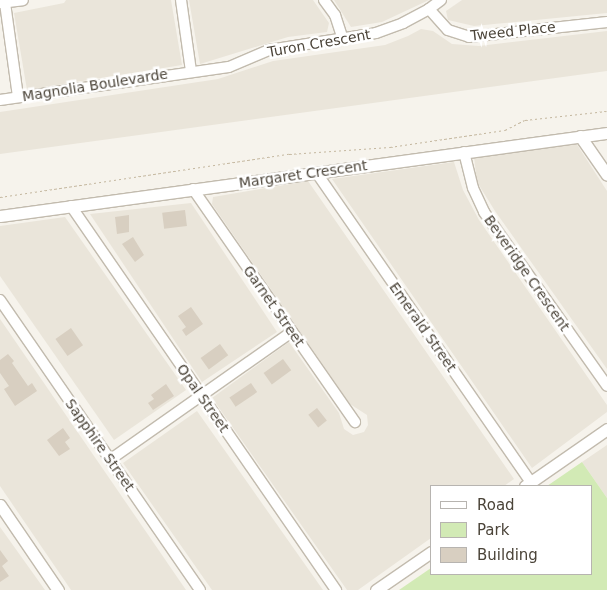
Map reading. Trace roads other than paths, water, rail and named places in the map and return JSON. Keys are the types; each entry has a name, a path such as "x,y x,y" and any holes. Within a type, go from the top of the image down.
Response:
{"street":[{"path":"18,97 2,3 23,0"},
{"path":"182,0 191,71"},
{"path":"324,0 339,24 343,39"},
{"name":"Turon Crescent","path":"191,71 230,67 269,50 376,33 403,23 441,0"},
{"name":"Tweed Place","path":"429,9 448,30 469,37 607,22"},
{"name":"Magnolia Boulevarde","path":"0,100 191,71"},
{"name":"Margaret Crescent","path":"0,216 607,133"},
{"path":"580,136 607,175"},
{"name":"Beveridge Crescent","path":"464,152 473,188 484,212 607,386"},
{"name":"Emerald Street","path":"316,172 528,484"},
{"name":"Garnet Street","path":"193,189 355,422"},
{"name":"Opal Street","path":"71,206 336,590"},
{"name":"Sapphire Street","path":"0,300 200,590"},
{"path":"111,459 292,332"},
{"path":"528,484 607,429"},
{"path":"1,509 58,590"},
{"path":"376,590 430,553"}]}
